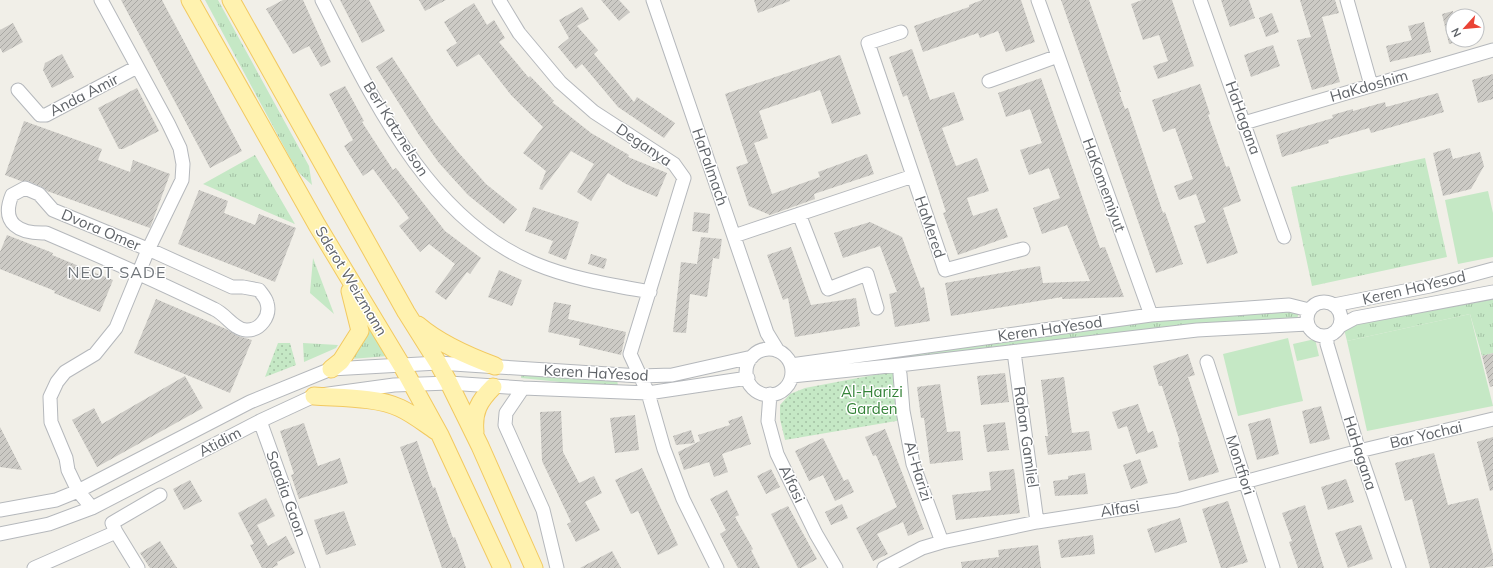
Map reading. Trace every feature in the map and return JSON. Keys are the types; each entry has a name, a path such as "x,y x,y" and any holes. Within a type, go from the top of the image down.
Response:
{"main road":[{"name":"Sderot Weizmann","path":"190,0 440,434 502,568"},
{"name":"Sderot Weizmann","path":"231,0 406,312 449,383 480,446 534,568"},
{"path":"331,369 341,361 360,331 356,312 341,264"},
{"path":"406,312 423,329 440,341 464,354 495,366"},
{"path":"480,446 474,425 476,410 483,398 493,387"},
{"path":"314,396 383,402 398,407 411,414 440,434"}],"street":[{"path":"56,500 64,489 67,464 51,422 50,397 57,382 65,372 95,354 116,328 138,272 182,180 183,164 180,148 101,0"},
{"name":"Berl Katznelson","path":"322,0 353,60 395,133 429,181 468,223 504,248 536,265 584,280 650,292"},
{"name":"Deganya","path":"499,0 519,33 560,82 594,112 674,164 684,178 630,354 648,393 666,456 683,499 717,568"},
{"name":"HaPalmach","path":"653,0 767,333 778,351"},
{"name":"HaKomemiyut","path":"1038,0 1151,315"},
{"name":"HaHagana","path":"1200,0 1284,237"},
{"path":"1347,0 1371,85"},
{"name":"HaMered","path":"900,32 868,43 945,270 1023,249"},
{"name":"HaKdoshim","path":"1244,123 1493,50"},
{"path":"989,81 1058,56"},
{"name":"Anda Amir","path":"18,90 33,110 40,115 46,115 137,67"},
{"name":"HaMered","path":"734,236 913,176"},
{"name":"Dvora Omer","path":"24,188 33,190 39,194 53,210 148,250 232,288 243,287 259,290 268,304 264,322 247,330 237,328 224,314 138,272 46,233 30,233 15,227 7,214 6,208 8,201 16,191 24,188"},
{"path":"799,214 828,289 866,274 877,308"},
{"name":"Keren HaYesod","path":"1334,305 1430,286 1493,269"},
{"name":"Keren HaYesod","path":"1340,326 1355,318 1493,292"},
{"path":"1318,303 1329,303 1334,305 1341,315 1340,326 1333,334 1327,336 1316,335 1308,324 1307,315 1309,310 1318,303"},
{"name":"Keren HaYesod","path":"791,370 1151,315 1290,305 1309,310"},
{"name":"Keren HaYesod","path":"791,370 1014,352 1197,330 1308,324"},
{"path":"755,355 771,349 778,351 788,359 791,370 790,382 782,391 770,394 756,390 748,378 747,371 755,355 767,341 767,333"},
{"name":"HaHagana","path":"1327,336 1327,344 1359,451 1399,568"},
{"name":"Raban Gamliel","path":"1014,352 1037,522"},
{"name":"Keren HaYesod","path":"438,363 640,376 672,375 755,355"},
{"name":"Montfiori","path":"1207,362 1272,568"},
{"name":"Atidim","path":"0,510 56,500 82,489 250,402 331,369 438,363"},
{"name":"Al-Harizi","path":"900,374 903,411 913,464 942,542"},
{"name":"Keren HaYesod","path":"449,383 493,387 648,393 748,378"},
{"name":"Atidim","path":"0,534 49,524 92,508 260,421 314,396 394,385 449,383"},
{"path":"523,388 506,413 505,425 543,510 557,568"},
{"name":"Alfasi","path":"770,394 768,421 777,454 816,534 836,568"},
{"name":"Bar Yochai","path":"1359,451 1493,419"},
{"name":"Saadia Gaon","path":"260,421 313,568"},
{"name":"Alfasi","path":"884,568 922,548 942,542 1037,522 1177,500 1245,483 1359,451"},
{"path":"67,464 74,466 82,489 92,508"},
{"path":"138,568 112,523 160,495"},
{"path":"34,568 116,532"}],"green space":[{"path":"205,0 218,0 309,166 312,185 297,171"},
{"path":"255,155 295,224 203,184"},
{"path":"1425,158 1447,257 1312,286 1291,187"},
{"path":"1488,191 1493,213 1493,257 1458,264 1445,200"},
{"path":"313,258 334,314 310,293"},
{"path":"358,298 388,356 351,359"},
{"path":"1493,298 1493,353 1482,356 1470,314 1347,341 1344,329 1356,322"},
{"path":"1299,311 1297,320 798,373 861,358 1149,318"},
{"path":"1470,314 1493,406 1367,431 1347,341"},
{"path":"1288,338 1303,401 1238,416 1223,354"},
{"path":"1315,339 1319,356 1297,361 1293,344"},
{"path":"278,343 290,343 296,365 265,377"},
{"path":"303,343 338,345 336,348 304,362"},
{"name":"Al-Harizi Garden","path":"895,371 902,420 785,440 780,419 780,405 790,394 805,388"},
{"path":"522,372 617,379 618,386 599,386 521,378"}],"building":[{"path":"121,0 162,0 242,151 210,168"},
{"path":"283,0 303,0 331,62 321,67 309,46 293,54 266,9"},
{"path":"340,0 369,0 385,31 362,43"},
{"path":"419,0 446,0 425,11"},
{"path":"601,0 619,0 630,12 619,21"},
{"path":"754,0 790,0 790,1 758,13"},
{"path":"982,0 1021,0 1035,42 1006,52 998,31 980,38 978,33 923,52 914,26 969,7 969,5"},
{"path":"1061,0 1089,0 1121,92 1119,92 1125,109 1128,108 1163,213 1165,212 1183,264 1156,273"},
{"path":"1142,0 1172,0 1194,66 1158,79 1153,66 1168,61 1159,35 1143,40 1131,4"},
{"path":"1221,0 1249,0 1255,18 1230,27"},
{"path":"1300,0 1335,0 1339,13 1322,17 1340,82 1312,90 1297,40 1311,37"},
{"path":"474,3 487,25 494,20 505,38 499,42 529,78 530,76 554,101 552,102 591,133 629,155 628,157 667,173 657,197 626,184 608,173 591,201 577,192 594,164 571,151 542,190 539,189 546,171 523,153 543,127 511,95 479,54 457,67 446,50 457,43 444,22"},
{"path":"582,7 589,19 577,26 598,50 594,54 634,102 637,97 675,123 664,138 618,107 582,64 576,69 558,47 569,38 559,20"},
{"path":"1272,13 1279,32 1266,37 1259,18"},
{"path":"1445,13 1445,27 1442,14"},
{"path":"1424,22 1431,52 1390,62 1386,46 1412,40 1408,26"},
{"path":"13,23 23,42 3,53 0,48 0,30"},
{"path":"1273,45 1280,66 1251,77 1244,55"},
{"path":"912,49 930,100 954,92 964,120 942,128 956,166 977,158 989,191 967,198 973,216 997,208 1008,237 958,255 943,213 946,212 907,95 903,97 889,57"},
{"path":"62,54 74,77 52,88 43,70 45,63"},
{"path":"840,55 861,114 832,124 820,90 759,111 768,138 754,143 772,194 820,177 818,172 867,154 874,174 814,194 815,199 770,215 749,206 736,167 748,163 725,94"},
{"path":"392,57 435,123 458,152 486,184 517,209 504,224 468,195 439,163 419,135 376,67"},
{"path":"1493,74 1493,99 1478,103 1472,80"},
{"path":"1041,78 1100,248 1105,247 1124,297 1062,299 1062,297 951,316 945,283 1040,266 1043,283 1090,281 1067,225 1042,234 1033,208 1060,198 1049,168 1029,175 1020,150 1042,143 1030,109 1006,117 998,93"},
{"path":"1200,84 1210,114 1208,115 1226,167 1229,166 1241,201 1223,208 1238,253 1207,264 1194,226 1206,222 1196,194 1179,200 1174,186 1193,179 1175,128 1163,132 1152,100"},
{"path":"345,86 364,121 362,122 393,170 396,168 445,231 481,258 470,274 467,272 446,300 435,292 455,264 429,244 420,252 399,226 409,218 373,169 363,176 344,146 353,140 329,94"},
{"path":"137,88 159,131 123,149 119,149 98,108"},
{"path":"1438,93 1444,112 1371,133 1369,128 1328,140 1329,143 1282,157 1276,135 1333,118 1332,115 1353,109 1353,111 1385,102 1386,107"},
{"path":"24,121 102,149 98,160 130,172 133,160 170,174 150,228 47,191 42,187 28,181 21,181 5,175"},
{"path":"1450,148 1453,159 1480,152 1484,166 1471,189 1443,196 1433,153"},
{"path":"199,190 228,201 224,213 255,225 259,214 296,228 275,282 178,244"},
{"path":"533,207 579,222 566,260 548,253 553,241 525,231"},
{"path":"694,212 710,214 708,233 692,231"},
{"path":"870,222 902,237 921,288 924,287 930,321 895,327 889,294 897,292 880,246 843,258 834,233"},
{"path":"7,235 53,253 52,255 113,280 100,312 54,293 55,291 0,269 0,252"},
{"path":"701,237 722,239 719,259 713,258 707,297 690,294 686,333 673,332 681,262 697,264"},
{"path":"791,247 811,305 856,298 860,326 795,337 788,298 783,300 767,255"},
{"path":"591,254 607,259 604,269 588,264"},
{"path":"499,270 522,280 512,306 488,297"},
{"path":"156,299 226,329 238,336 252,340 230,393 134,353"},
{"path":"554,302 571,305 568,319 626,332 621,355 579,345 580,339 548,332"},
{"path":"1493,353 1493,386 1490,387 1482,356"},
{"path":"1188,354 1195,375 1188,377 1219,472 1189,481 1178,442 1180,442 1162,386 1159,386 1153,366"},
{"path":"1005,373 1009,402 981,405 977,376"},
{"path":"185,376 203,408 97,467 72,420 94,408 102,424"},
{"path":"1064,377 1072,433 1089,431 1092,450 1048,455 1045,436 1048,436 1041,380"},
{"path":"940,384 947,432 960,431 963,460 930,464 924,418 921,418 917,387"},
{"path":"1138,404 1148,433 1153,431 1158,447 1136,454 1127,426 1118,429 1112,412"},
{"path":"1321,406 1330,439 1310,444 1302,411"},
{"path":"561,411 563,452 579,483 594,476 602,493 585,502 600,530 576,542 567,524 571,522 542,461 540,412"},
{"path":"635,415 639,450 615,453 610,418"},
{"path":"742,416 751,444 722,454 728,472 714,477 709,462 684,470 678,452 700,441 698,435 730,425 728,421"},
{"path":"1270,418 1279,454 1257,460 1248,424"},
{"path":"1005,422 1009,450 987,452 983,425"},
{"path":"304,423 318,466 340,458 348,483 299,499 291,475 294,474 280,431"},
{"path":"0,427 22,470 0,467"},
{"path":"885,429 924,529 908,536 903,522 877,534 888,554 873,561 856,528 897,507 876,455 873,456 865,437"},
{"path":"691,430 695,443 676,445 673,436"},
{"path":"1493,437 1493,490 1490,491 1477,442"},
{"path":"823,438 844,481 848,479 854,492 835,501 823,475 809,481 795,451"},
{"path":"417,441 433,488 435,487 453,538 455,537 466,568 442,568 400,447"},
{"path":"1434,453 1448,505 1478,498 1493,555 1493,566 1483,568 1430,568 1412,499 1405,501 1395,463"},
{"path":"1140,459 1148,483 1131,489 1123,465"},
{"path":"642,468 678,545 658,555 638,511 631,514 615,480"},
{"path":"771,469 780,487 766,494 757,476"},
{"path":"1014,469 1020,513 956,520 952,495 991,490 989,472"},
{"path":"1085,473 1088,494 1055,496 1053,481 1068,479 1068,476"},
{"path":"1346,479 1354,502 1328,510 1321,487"},
{"path":"190,480 202,501 184,510 173,489"},
{"path":"727,490 739,515 735,517 753,549 751,550 760,568 738,568 720,534 726,530 710,499"},
{"path":"266,498 275,516 257,525 268,546 286,536 295,553 277,562 278,565 272,568 262,568 250,545 254,544 238,513"},
{"path":"1228,501 1248,562 1228,568 1221,568 1202,509"},
{"path":"842,504 848,518 831,525 825,512"},
{"path":"1305,505 1324,568 1298,568 1289,542 1292,541 1282,513"},
{"path":"788,506 817,559 801,568 798,568 771,514"},
{"path":"344,511 356,545 326,555 314,520"},
{"path":"1180,518 1187,542 1155,553 1147,529"},
{"path":"1361,525 1373,559 1348,568 1335,533"},
{"path":"1093,535 1095,554 1061,558 1058,540"},
{"path":"160,541 177,568 150,568 140,553"},
{"path":"1038,545 1041,568 962,568 961,562 999,557 998,550"},
{"path":"612,551 621,568 580,568"}],"district":[{"name":"NEOT SADE","path":"117,272"}]}
